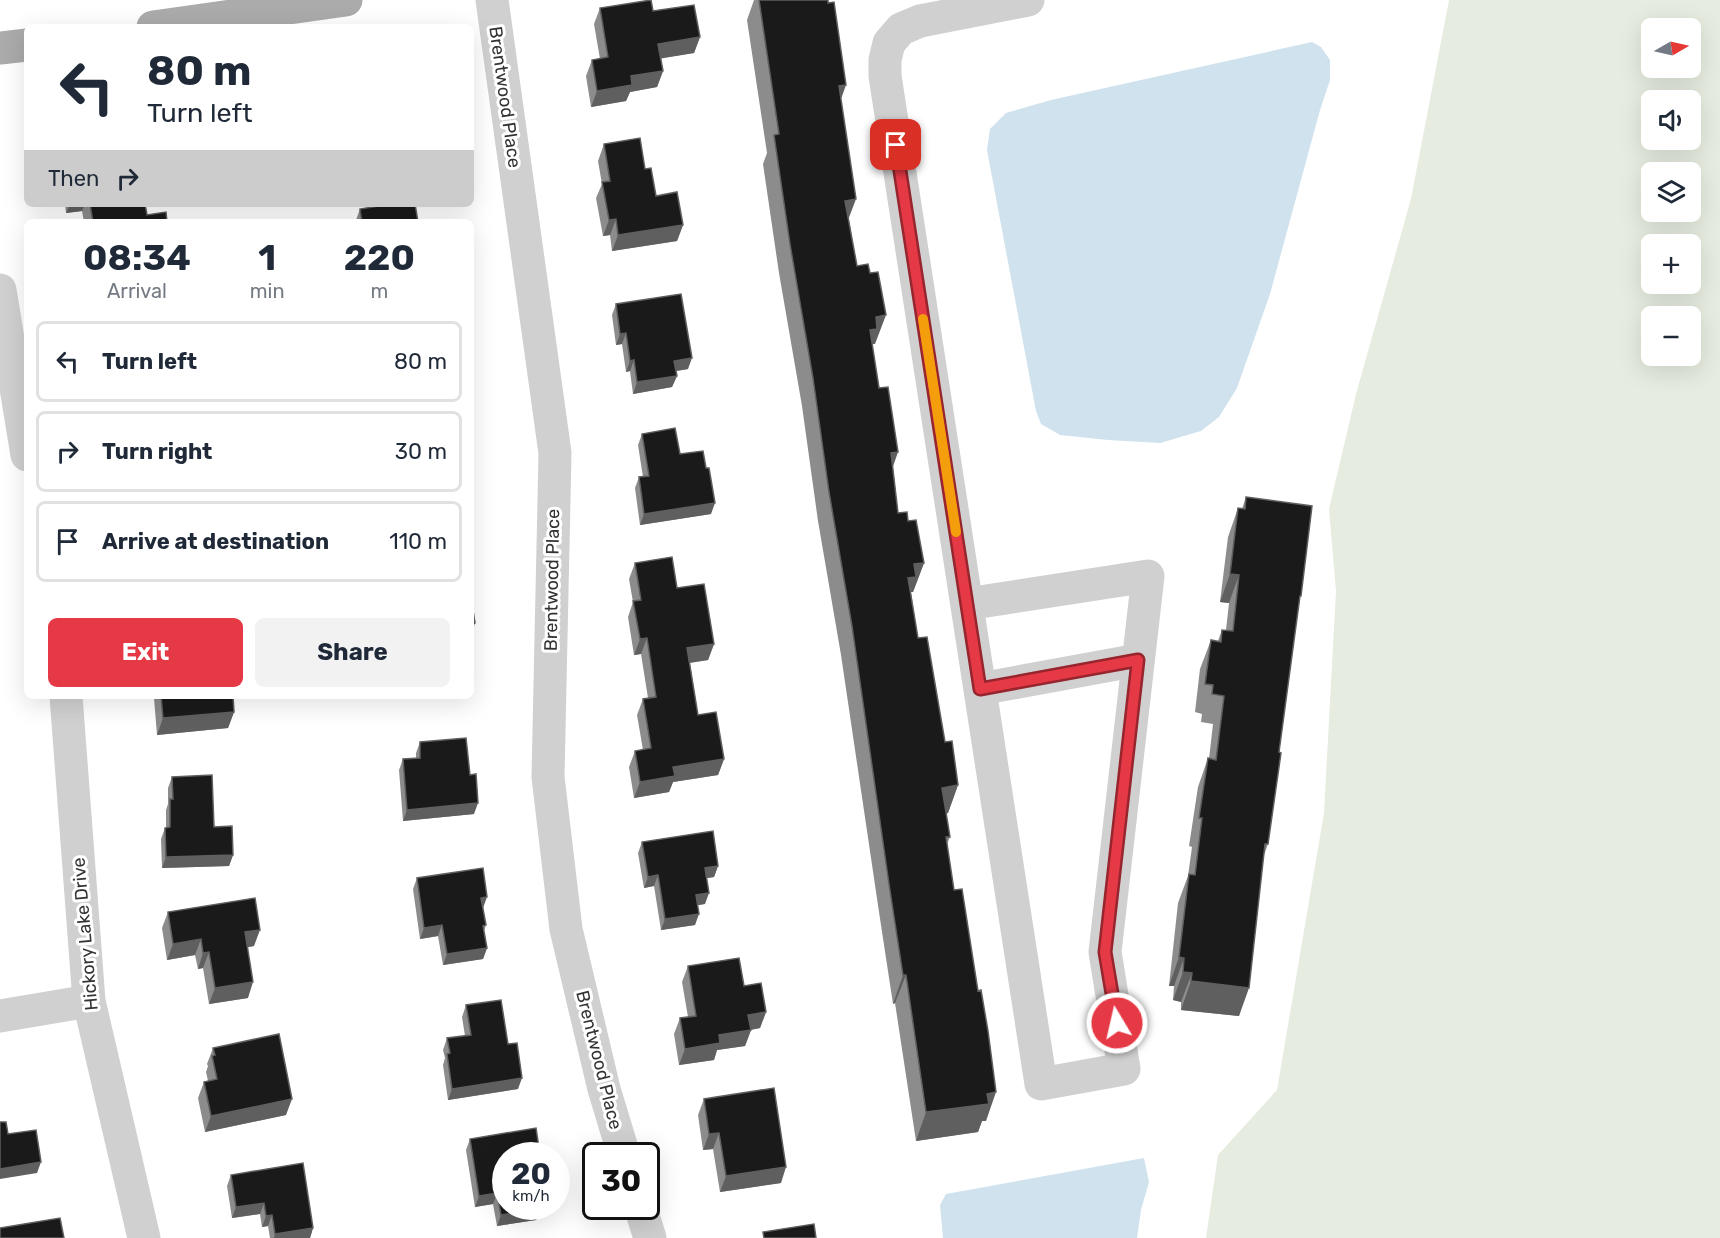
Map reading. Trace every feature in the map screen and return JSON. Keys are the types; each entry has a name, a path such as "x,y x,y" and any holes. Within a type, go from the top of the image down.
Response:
{"main road":[{"path":"174,24 346,0"},
{"path":"0,48 24,45"}],"street":[{"name":"Brentwood Place","path":"492,0 555,453 548,777 566,929 604,1089 620,1142"},
{"path":"967,604 1148,576 1105,952 1124,1069 1041,1084 885,76 885,60 889,43 901,29 920,21 1028,0"},
{"path":"0,290 24,437"},
{"path":"980,689 1138,660"},
{"name":"Hickory Lake Drive","path":"66,699 89,1002 144,1238"},
{"path":"0,1016 89,1002"},
{"path":"644,1220 650,1238"}],"shaded area":[{"path":"1449,0 1720,0 1720,1238 1206,1238 1218,1155 1277,1090 1324,813 1336,591 1329,509 1356,394 1411,199"}],"water":[{"path":"1312,42 1321,47 1330,60 1330,80 1270,294 1237,388 1219,417 1201,431 1160,443 1060,435 1041,424 1036,411 987,150 990,129 1006,113 1051,100"},
{"path":"1144,1158 1149,1182 1141,1210 1137,1238 943,1238 940,1205 946,1194"}],"building":[{"path":"651,0 653,11 694,5 700,37 658,44 663,71 631,76 632,85 597,91 592,60 608,57 600,8"},
{"path":"759,0 828,0 828,3 834,2 846,85 839,86 856,199 845,201 857,266 868,264 870,273 878,272 886,315 876,317 877,329 870,330 879,388 888,387 898,452 891,453 898,513 907,512 908,521 916,520 924,563 914,564 916,577 908,578 918,638 927,637 945,742 952,741 958,785 942,788 950,837 946,837 954,890 962,889 978,991 981,990 988,1031 996,1092 987,1094 989,1104 926,1112 906,975 903,975 889,884 852,626 790,244 774,135 779,134"},
{"path":"640,138 645,169 651,168 656,196 677,192 683,225 618,235 616,219 609,220 602,182 610,181 604,144"},
{"path":"90,207 146,207 147,215 166,212 167,219 92,219"},
{"path":"416,207 418,219 362,219 360,209"},
{"path":"681,294 692,358 674,361 677,376 637,382 634,360 630,361 626,333 620,334 616,304"},
{"path":"675,428 680,454 703,451 706,468 709,468 715,503 644,514 639,477 649,476 642,434"},
{"path":"1246,497 1312,506 1279,752 1281,753 1268,844 1265,844 1249,988 1191,981 1192,973 1183,972 1184,958 1179,957 1189,874 1195,875 1202,818 1199,818 1208,758 1216,760 1224,696 1212,694 1213,685 1205,684 1211,640 1221,642 1222,630 1233,631 1239,575 1230,574 1238,508 1245,509"},
{"path":"672,557 677,588 704,584 714,644 687,648 698,715 716,712 724,759 673,767 675,776 640,782 635,751 651,748 643,699 656,697 647,638 640,639 633,601 641,600 635,563"},
{"path":"161,699 233,699 234,712 163,718"},
{"path":"466,738 470,775 476,774 478,803 407,810 403,759 420,758 420,742"},
{"path":"212,775 214,827 232,826 233,855 166,857 165,828 170,827 170,799 173,799 172,777"},
{"path":"713,831 718,866 705,868 709,893 696,895 699,914 665,919 658,875 648,877 642,842"},
{"path":"483,868 487,897 481,898 487,948 447,954 442,925 424,928 417,878"},
{"path":"255,898 260,930 245,932 253,982 215,988 209,952 203,953 201,939 173,944 168,912"},
{"path":"739,958 744,986 761,983 766,1012 748,1015 751,1030 719,1035 720,1043 685,1049 680,1018 696,1016 688,966"},
{"path":"501,1000 508,1044 517,1043 522,1078 452,1089 447,1038 471,1035 466,1005"},
{"path":"279,1034 292,1099 211,1116 204,1082 217,1079 212,1056 215,1055 213,1048"},
{"path":"774,1088 786,1167 726,1176 719,1133 709,1134 704,1099"},
{"path":"0,1122 6,1122 8,1134 36,1130 41,1162 0,1169"},
{"path":"536,1128 538,1142 492,1142 492,1194 479,1196 470,1139"},
{"path":"303,1163 313,1228 275,1234 272,1215 266,1216 264,1203 236,1207 231,1175"},
{"path":"60,1218 64,1238 0,1238 0,1228"},
{"path":"814,1224 816,1238 764,1238 763,1232"}],"slow traffic":[{"path":"923,319 956,532"}],"route":[{"path":"896,145 980,689 1138,660 1105,952 1117,1023"}]}
